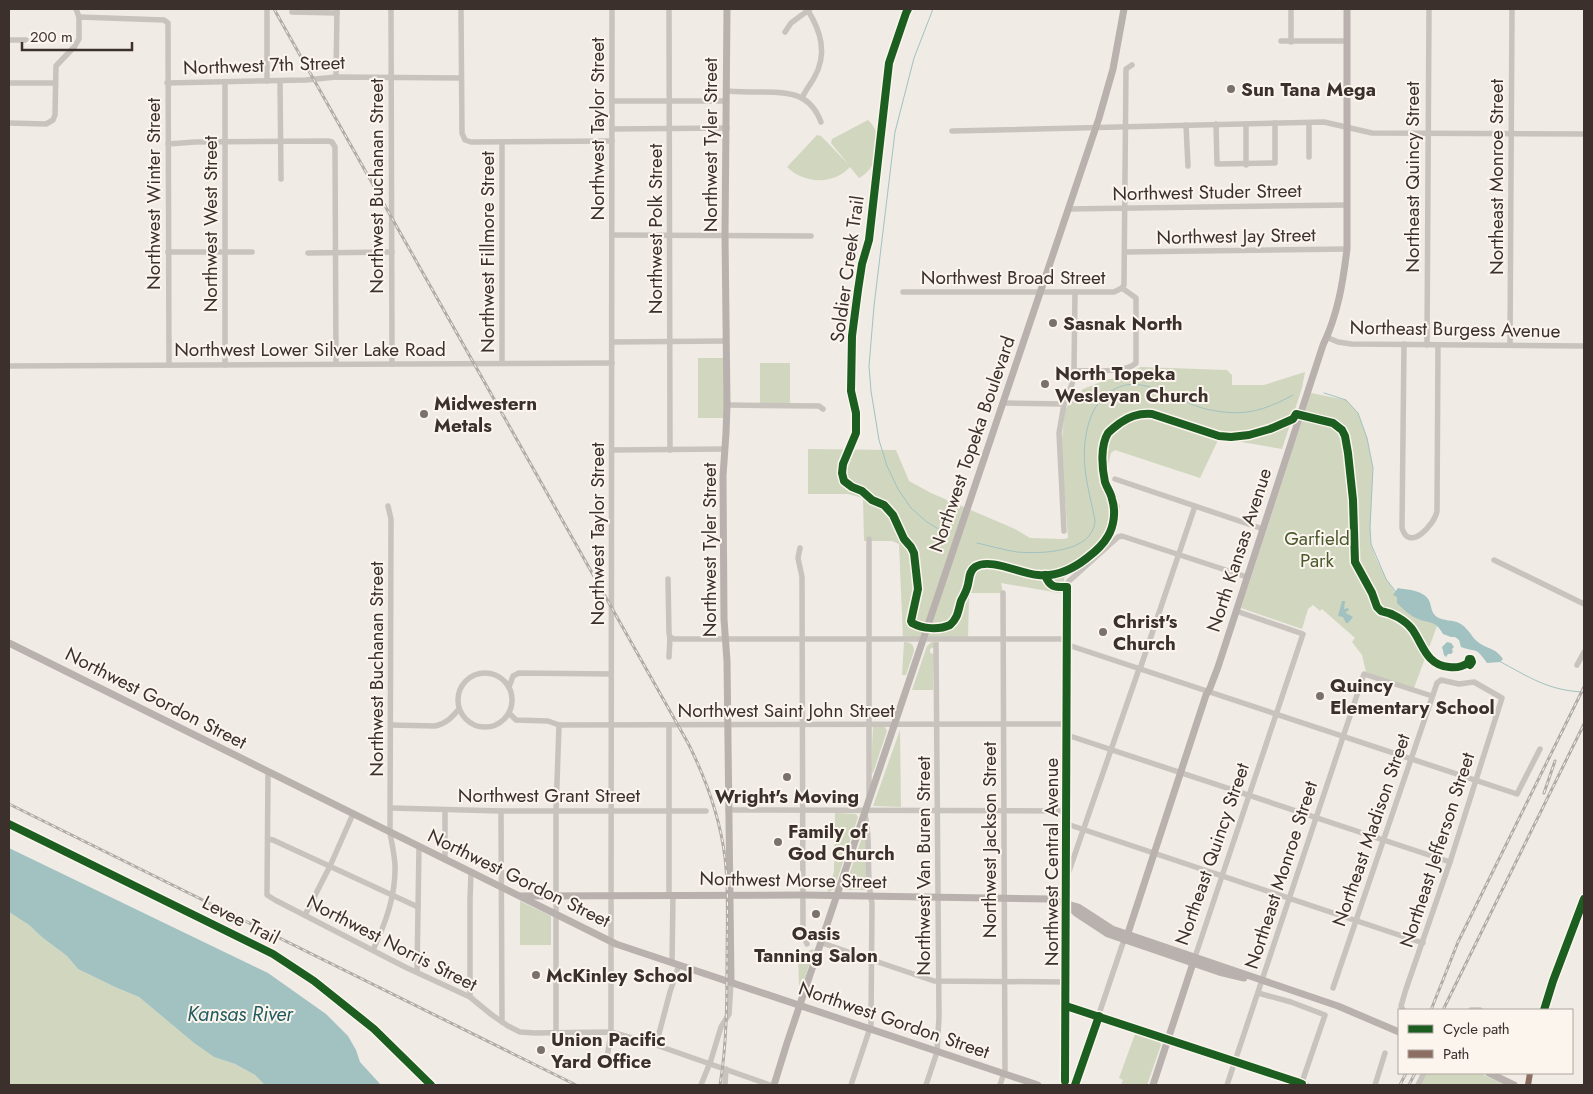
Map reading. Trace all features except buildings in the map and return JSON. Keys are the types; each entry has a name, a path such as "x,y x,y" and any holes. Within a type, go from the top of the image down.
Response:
{"main road":[{"name":"Northwest Tyler Street","path":"727,9 725,235 727,405 723,476 731,982"},
{"name":"Northwest Topeka Boulevard","path":"774,1085 1096,127 1113,69 1124,9"},
{"name":"North Kansas Avenue","path":"1126,937 1323,345 1338,306 1347,249 1347,9"},
{"name":"Northwest Gordon Street","path":"9,642 390,833 611,941 1038,1085"},
{"name":"Northwest Morse Street","path":"518,896 730,895 1044,898 1078,907 1126,937"},
{"path":"1126,937 1180,961 1184,965 1185,974 1180,989 1181,1000"},
{"path":"1126,937 1194,960"},
{"path":"1160,952 1258,978 1262,981 1338,1006 1398,1032"},
{"name":"Northeast Quincy Street","path":"1153,1085 1194,960"},
{"path":"1491,1074 1514,1085"}],"street":[{"path":"9,123 46,124 51,122 55,115 56,66 79,39 79,17 76,9"},
{"path":"267,9 267,81"},
{"name":"Northwest Buchanan Street","path":"391,9 392,364"},
{"path":"461,9 462,133 466,140 471,142 612,142"},
{"name":"Northwest Taylor Street","path":"607,1058 610,1032 611,941 612,9"},
{"name":"Northwest Polk Street","path":"669,9 670,450"},
{"path":"785,32 791,23 808,9 819,31 822,52 819,66 802,98"},
{"path":"1291,42 1292,9"},
{"name":"Northeast Quincy Street","path":"1427,345 1429,9"},
{"name":"Northeast Monroe Street","path":"1510,345 1512,9"},
{"path":"292,12 337,11 336,77"},
{"name":"Northwest Winter Street","path":"79,17 164,20 167,22 169,365"},
{"path":"9,40 26,40"},
{"path":"1281,41 1347,41"},
{"path":"1074,370 1124,370 1134,366 1136,363 1136,298 1122,288 1124,285 1125,252 1126,70 1132,65"},
{"name":"Northwest 7th Street","path":"167,83 280,81 336,77 461,78"},
{"path":"280,81 280,179"},
{"name":"Northwest West Street","path":"225,82 225,365"},
{"path":"9,83 55,83"},
{"path":"727,91 793,94 812,106 820,122"},
{"path":"612,101 726,102"},
{"path":"1308,122 1309,157"},
{"path":"952,131 1329,122 1372,134 1584,134"},
{"path":"1216,124 1217,164 1246,164 1275,163 1275,123"},
{"path":"1246,124 1246,164"},
{"path":"1186,125 1188,166"},
{"path":"612,129 727,128"},
{"path":"168,144 281,141 328,141 334,144 336,364"},
{"name":"Northwest Fillmore Street","path":"502,142 502,363"},
{"name":"Northwest Studer Street","path":"1068,209 1347,205"},
{"path":"612,235 811,236"},
{"name":"Northwest Jay Street","path":"1125,252 1347,249"},
{"path":"168,252 252,252"},
{"path":"308,252 392,252"},
{"name":"Northwest Broad Street","path":"903,292 1114,292 1122,288"},
{"path":"1064,531 1059,442 1064,404 1072,384 1074,370 1075,292"},
{"name":"Northeast Burgess Avenue","path":"1326,338 1345,344 1584,346"},
{"path":"612,342 726,342"},
{"path":"1404,344 1402,528 1411,538 1418,537 1433,522 1436,515 1438,345"},
{"name":"Northwest Lower Silver Lake Road","path":"9,366 612,363"},
{"path":"1003,403 1064,404"},
{"path":"727,405 819,406 823,409"},
{"path":"612,450 725,449"},
{"path":"1115,480 1263,529"},
{"name":"Northwest Buchanan Street","path":"373,950 385,925 393,896 395,864 390,833 391,519 388,506"},
{"path":"1067,879 1195,506"},
{"name":"Northwest Central Avenue","path":"1065,1081 1068,581 1118,537 1123,536 1179,555"},
{"path":"852,1085 871,1025 872,903 870,897 867,810 869,539"},
{"path":"800,548 798,558 802,577 802,896 803,934 806,944"},
{"path":"1179,555 1247,577"},
{"path":"1494,560 1584,604"},
{"path":"668,579 670,637 668,646 670,657"},
{"name":"Northwest Jackson Street","path":"1000,1085 1005,1070 1004,593"},
{"name":"Northeast Quincy Street","path":"1194,960 1303,634 1236,611"},
{"path":"670,637 674,639 1063,639 1070,646 1518,794 1540,749"},
{"name":"Northwest Van Buren Street","path":"926,1085 937,1052 936,645"},
{"path":"1577,665 1584,652"},
{"path":"509,687 513,676 519,673 611,674"},
{"path":"476,674 494,674 503,679 509,687 512,698 510,713 505,720 498,724 483,728 469,722 460,709 458,700 460,690 465,682 476,674"},
{"name":"Northeast Monroe Street","path":"1227,1085 1364,674 1432,696"},
{"name":"Northeast Madison Street","path":"1333,988 1437,682 1441,680 1459,684 1474,682 1502,698"},
{"name":"Northeast Jefferson Street","path":"1402,1009 1401,1006 1450,862 1502,698"},
{"path":"391,725 441,725 460,709"},
{"name":"Northwest Saint John Street","path":"510,713 516,720 548,721 559,725 1068,724"},
{"path":"556,1033 556,811 559,725"},
{"path":"656,1045 670,992 675,963 671,895 669,725"},
{"path":"1067,735 1450,862"},
{"path":"268,772 268,838 418,907"},
{"name":"Northwest Grant Street","path":"391,808 500,811 706,811"},
{"path":"445,810 445,860"},
{"path":"728,810 1067,811"},
{"path":"500,811 502,1022"},
{"path":"305,915 330,866 353,814"},
{"path":"1067,824 1423,943"},
{"name":"Northwest Norris Street","path":"268,838 267,893 269,897 405,967 470,997 502,1022 520,1032 610,1032 656,1045 770,1085"},
{"path":"417,972 419,847"},
{"path":"470,997 471,873"},
{"name":"North Kansas Avenue","path":"1075,1085 1126,937"},
{"path":"822,943 930,980 1067,982"},
{"name":"Northwest Tyler Street","path":"701,1085 720,1027 729,1014 731,982"},
{"path":"1066,1006 1304,1085 1325,1015 1291,1002 1258,993"},
{"path":"1375,1085 1385,1053"},
{"path":"725,1085 726,1069"}],"green space":[{"path":"868,120 877,134 877,151 871,167 859,178 850,167 836,177 819,180 802,177 787,167 817,135 821,136 849,165 831,143 832,139"},
{"path":"698,358 725,358 725,418 698,418"},
{"path":"760,363 790,363 790,403 760,403"},
{"path":"1140,367 1227,370 1232,375 1232,385 1264,385 1305,372 1302,388 1282,449 1219,438 1200,478 1115,450 1111,453 1107,469 1108,481 1120,506 1115,534 1064,578 1065,594 1001,583 1003,593 971,593 969,598 968,639 903,639 899,544 892,541 864,541 863,498 848,494 808,494 808,449 896,450 909,481 931,493 1015,529 1030,538 1064,539 1068,538 1061,449 1065,409 1083,389 1106,380 1129,375"},
{"name":"Garfield Park","path":"1311,393 1346,400 1358,413 1367,438 1373,468 1370,528 1371,544 1375,556 1386,579 1395,592 1434,620 1437,626 1414,688 1366,672 1362,655 1352,642 1355,638 1322,609 1320,611 1313,605 1308,609 1302,629 1241,608"},
{"path":"933,641 939,642 939,645 930,649 930,653 934,654 933,690 912,690 927,646"},
{"path":"904,642 911,644 914,651 906,675 902,675"},
{"path":"873,726 885,727 887,731 873,773 871,772"},
{"path":"900,730 901,807 873,806"},
{"path":"835,813 856,814 858,817 834,889 827,893 834,872"},
{"path":"866,826 867,890 845,890 847,881"},
{"path":"520,901 551,916 551,945 520,945"},
{"path":"9,912 29,925 67,956 78,969 139,997 194,1043 214,1057 235,1064 255,1075 265,1085 9,1085"},
{"path":"813,949 802,987 799,986 798,951 806,952"},
{"path":"1135,1034 1160,1042 1161,1045 1147,1085 1121,1085 1123,1080 1119,1078"},
{"path":"1426,1074 1481,1074 1506,1085 1420,1085"}],"water":[{"path":"1398,588 1424,595 1429,600 1437,617 1462,625 1473,638 1482,645 1497,652 1503,659 1500,662 1487,663 1478,652 1461,647 1459,640 1455,637 1443,634 1434,624 1411,615 1397,603 1397,597 1393,595"},
{"path":"1342,601 1345,601 1344,609 1348,608 1349,610 1346,613 1353,617 1348,623 1346,623 1343,617 1338,616"},
{"path":"1447,642 1451,643 1454,647 1452,649 1453,652 1446,657 1442,647"},
{"name":"Kansas River","path":"9,848 268,973 326,1014 348,1036 360,1062 381,1085 265,1085 255,1075 235,1064 214,1057 194,1043 139,997 78,969 67,956 29,925 9,912"}],"waterway":[{"path":"933,9 914,58 895,132 874,306 869,366 879,440 887,466 898,489 911,508 940,530"},
{"path":"977,543 1017,552 1051,552 1076,545 1085,540 1092,532 1095,521 1084,451 1088,425 1099,402 1108,393 1119,387 1141,385 1196,406 1230,413 1261,409 1293,395"},
{"path":"1324,393 1346,400 1358,413 1367,438 1373,468 1371,544 1386,579 1396,592"},
{"path":"1499,661 1530,678 1550,686 1584,692"}],"railway":[{"path":"274,9 688,743 701,770 720,828 727,883 726,1021 720,1085"},
{"path":"1431,1009 1458,942 1584,687"},
{"path":"1443,1009 1584,724"},
{"path":"1544,793 1555,761"},
{"path":"9,804 576,1085"},
{"path":"1400,1085 1406,1074"},
{"path":"1409,1085 1414,1074"}],"marked path":[{"path":"1528,1085 1530,1074"}],"cycle path":[{"name":"Soldier Creek Trail","path":"908,9 889,63 869,240 862,264 852,336 851,391 856,413 856,433 843,464 842,473 844,481 862,491 872,500 884,505 893,515 904,539 914,553 918,589 912,623 921,627 931,628 941,628 950,625 955,620 967,590 971,571 981,564 997,565 1031,574 1051,575 1070,569 1096,551 1108,536 1114,518 1114,508 1103,470 1102,457 1105,438 1108,433 1127,418 1152,414 1219,436 1231,437 1249,435 1270,429 1293,419 1296,414 1333,423 1342,430 1345,436 1353,500 1355,562 1372,593 1377,607 1381,611 1390,613 1406,623 1412,629 1426,653 1435,662 1449,667 1457,667 1468,663 1470,665 1471,659 1469,659 1468,663"},
{"path":"1045,575 1051,585 1067,587 1065,1081"},
{"name":"Levee Trail","path":"9,824 273,954 314,981 374,1029 431,1085"},
{"path":"1544,1009 1584,899"},
{"path":"1066,1006 1297,1082 1301,1085"},
{"path":"1075,1085 1099,1016"}],"place":[{"name":"Sun Tana Mega","path":"1231,89"},
{"name":"Sasnak North","path":"1053,323"},
{"name":"North Topeka Wesleyan Church","path":"1045,384"},
{"name":"Midwestern Metals","path":"424,414"},
{"name":"Christ's Church","path":"1103,632"},
{"name":"Quincy Elementary School","path":"1320,696"},
{"name":"Wright's Moving","path":"787,777"},
{"name":"Family of God Church","path":"778,842"},
{"name":"Oasis Tanning Salon","path":"816,914"},
{"name":"McKinley School","path":"536,975"},
{"name":"Union Pacific Yard Office","path":"541,1050"}]}
